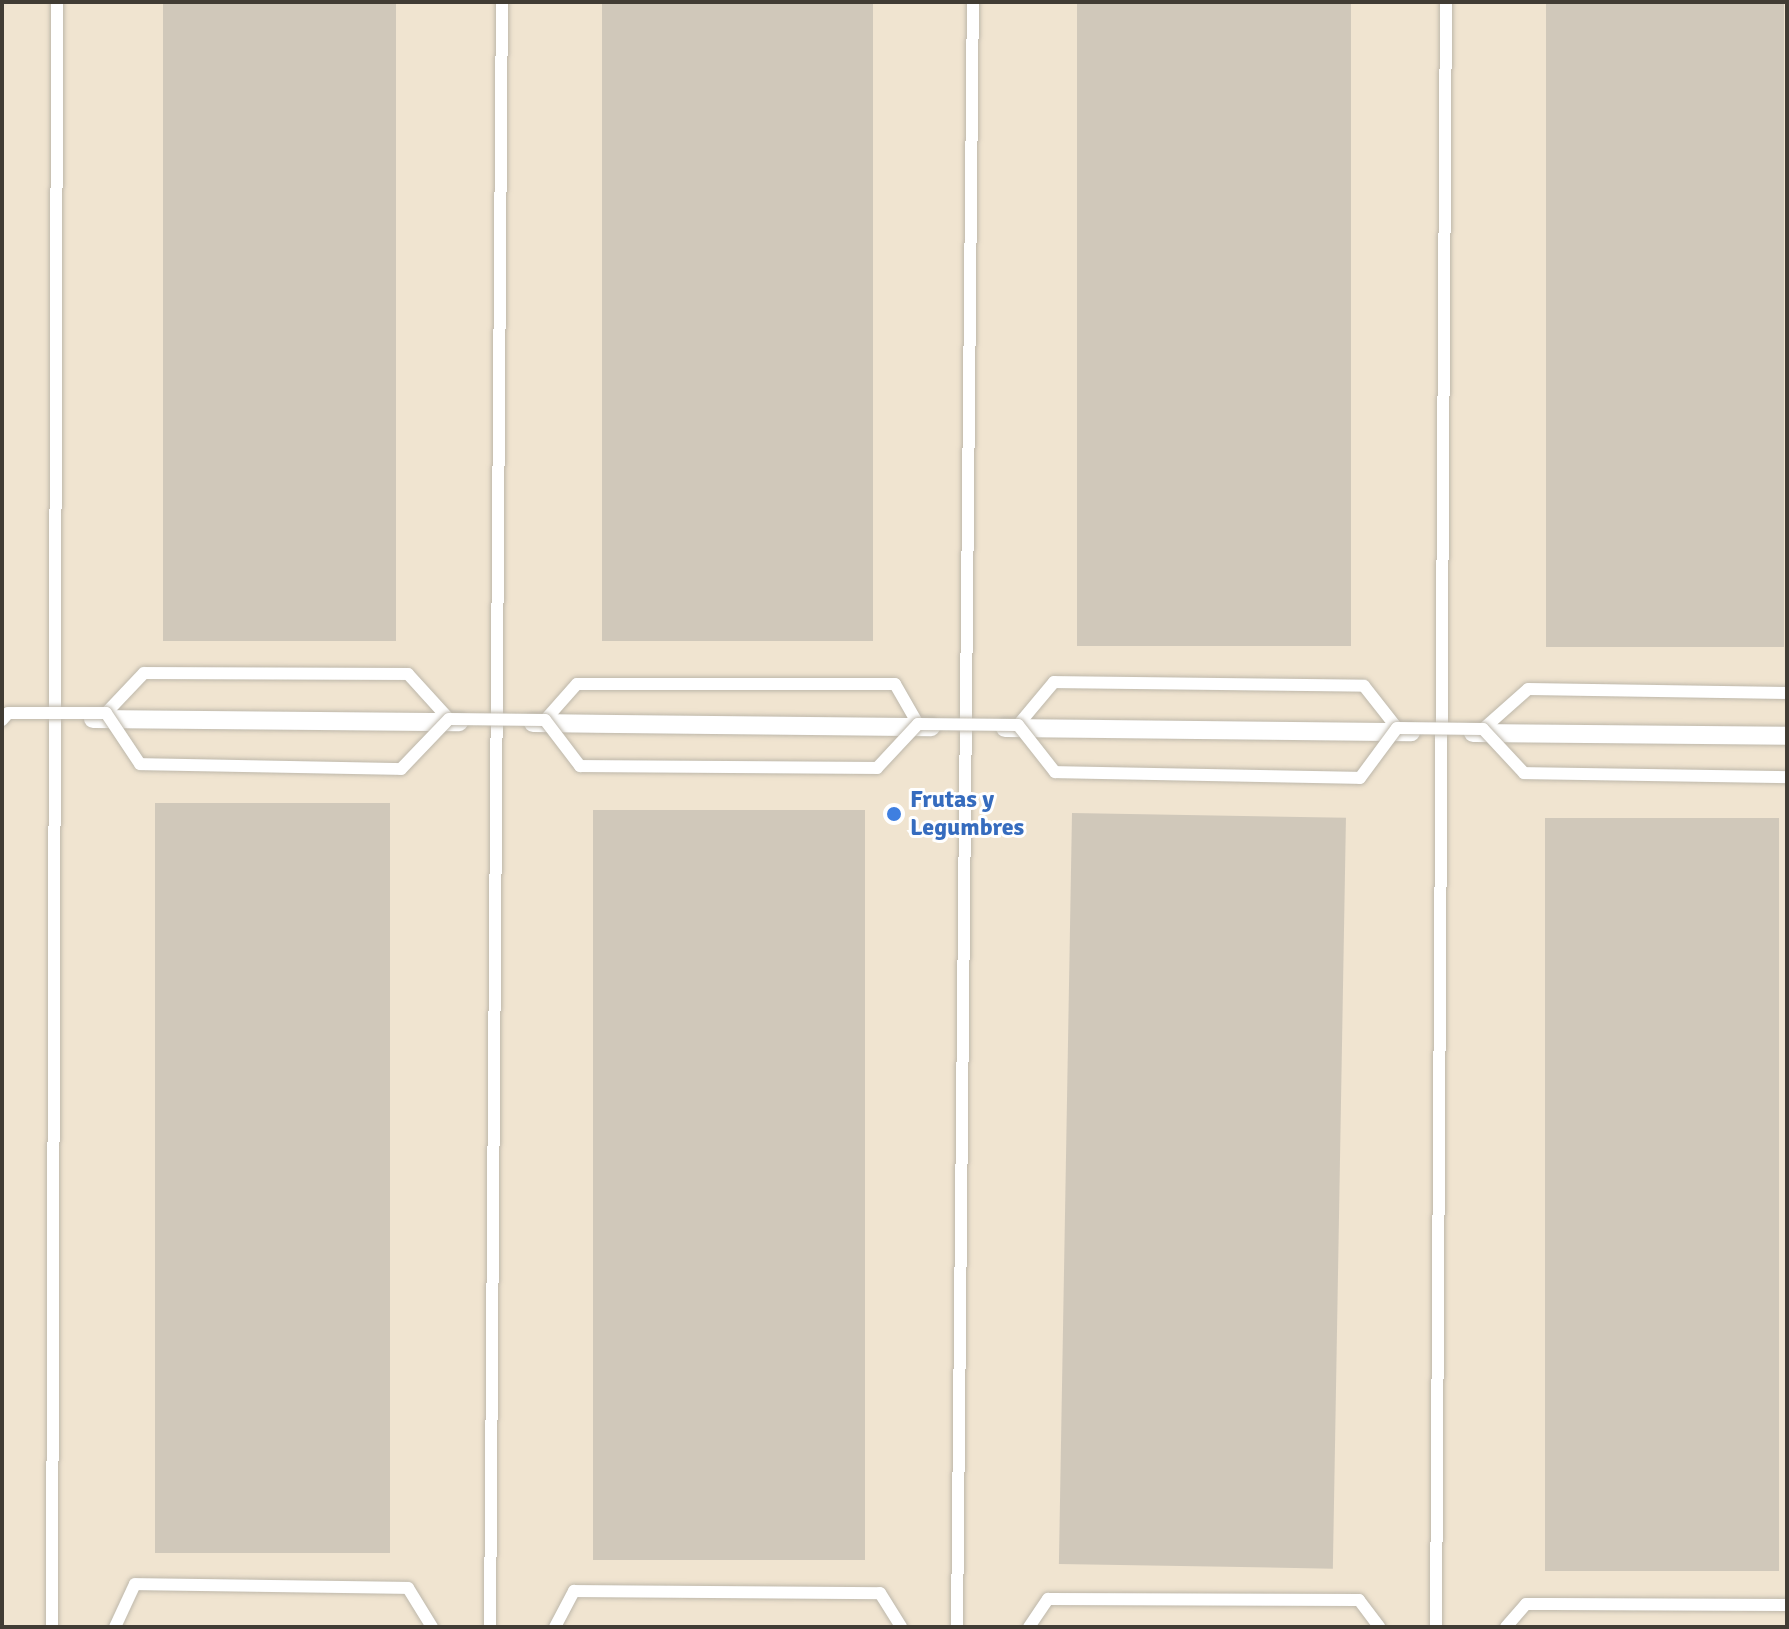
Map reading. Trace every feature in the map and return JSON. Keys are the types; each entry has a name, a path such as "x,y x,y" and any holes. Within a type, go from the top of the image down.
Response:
{"street":[{"path":"4,714 60,719 1787,736"}],"lane":[{"path":"52,1627 60,719 57,2"},
{"path":"490,1627 502,2"},
{"path":"957,1627 973,2"},
{"path":"1436,1627 1446,2"},
{"path":"4,714 106,713 144,673 408,674 449,719"},
{"path":"1018,725 1054,682 1364,686 1397,728"},
{"path":"106,713 140,764 401,769 449,719 545,720 577,684 895,684 918,724"},
{"path":"1397,728 1483,729 1528,689 1787,693"},
{"path":"545,720 580,766 877,768 918,724 1018,725"},
{"path":"1018,725 1055,772 1360,778 1397,728"},
{"path":"1483,729 1524,773 1787,777"},
{"path":"115,1627 135,1584 408,1588 432,1627"},
{"path":"555,1627 574,1591 589,1591 880,1593 901,1627"},
{"path":"1029,1627 1048,1599 1359,1600 1379,1627"},
{"path":"1506,1627 1526,1604 1787,1605"}],"shaded area":[{"name":"Frutas y Legumbres","path":"2,2 1787,2 1787,1627 2,1627"}],"building":[{"path":"163,2 396,2 396,641 163,641"},
{"path":"602,2 873,2 873,641 602,641"},
{"path":"1077,2 1351,2 1351,646 1077,646"},
{"path":"1546,2 1784,2 1784,647 1546,647"},
{"path":"155,803 390,803 390,1553 155,1553"},
{"path":"593,810 865,810 865,1560 593,1560"},
{"path":"1072,813 1346,818 1333,1569 1059,1564"},
{"path":"1545,818 1779,818 1779,1571 1545,1571"}],"place":[{"name":"Frutas y Legumbres","path":"894,814"}]}
